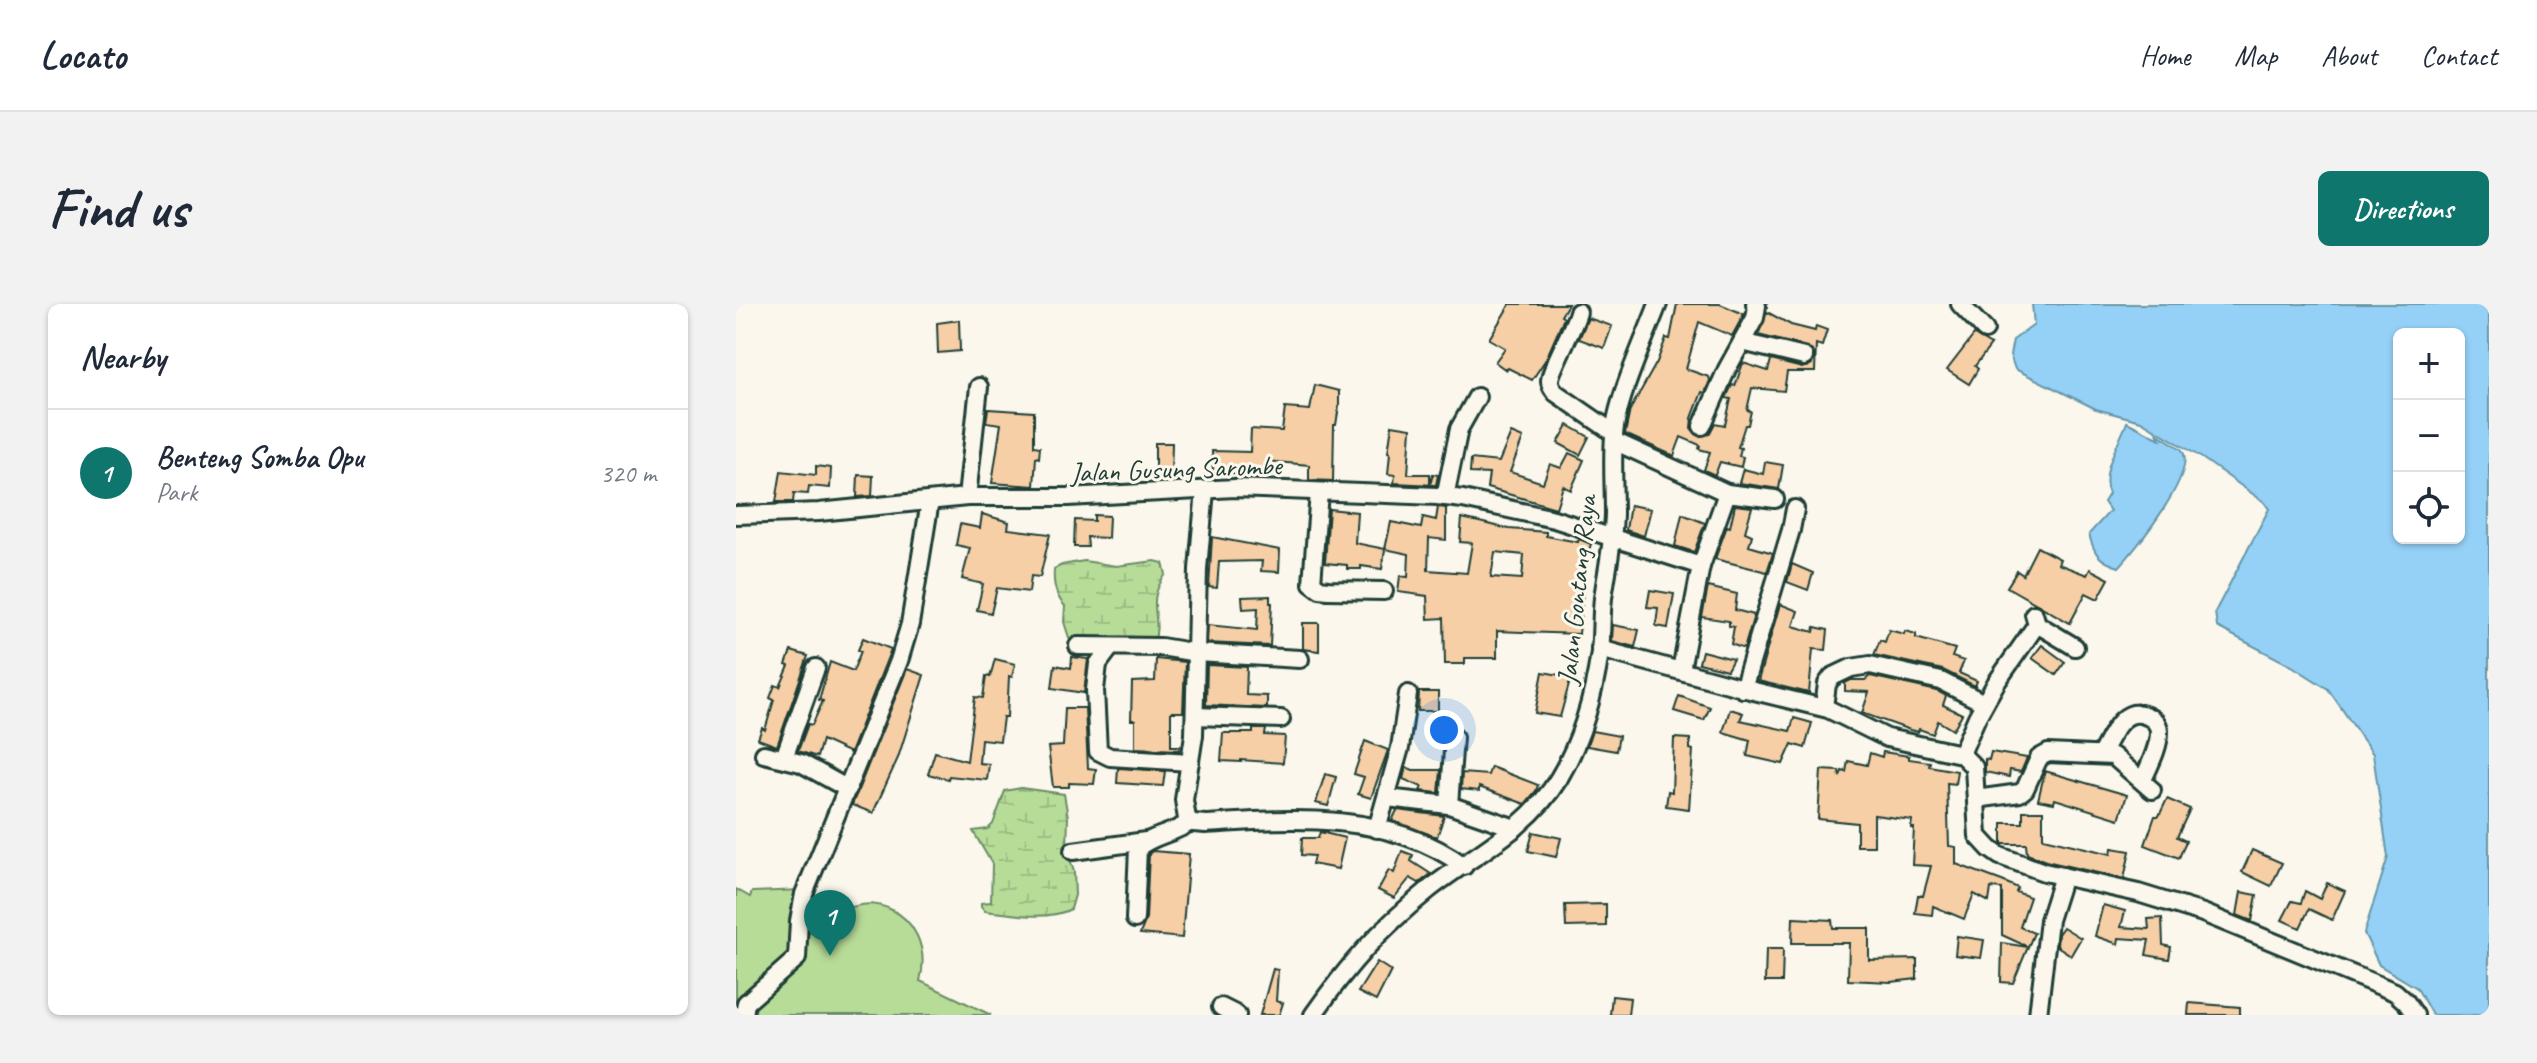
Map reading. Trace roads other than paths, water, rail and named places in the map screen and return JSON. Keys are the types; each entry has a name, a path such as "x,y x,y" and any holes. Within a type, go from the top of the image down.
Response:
{"street":[{"name":"Jalan Gontang Raya","path":"1313,1015 1352,961 1378,933 1430,889 1515,828 1547,795 1571,755 1592,693 1600,649 1603,600 1613,537 1614,437 1629,382 1658,304"},
{"path":"1702,426 1755,318 1755,304"},
{"path":"1960,304 1985,330"},
{"path":"1578,312 1571,335 1551,373 1550,384 1556,393 1614,437 1727,493 1775,499"},
{"path":"1742,342 1804,357"},
{"path":"967,497 979,387"},
{"path":"1445,497 1459,429 1477,397"},
{"name":"Jalan Gusung Sarombe","path":"736,515 819,512 967,497 1068,497 1235,488 1445,497 1554,519 1701,566"},
{"path":"1190,822 1185,815 1184,800 1195,716 1198,569 1205,490"},
{"path":"1319,492 1312,583 1328,590 1384,591"},
{"path":"1681,670 1701,566 1727,493"},
{"path":"742,1006 797,958 804,894 906,639 930,501"},
{"path":"1743,689 1795,509"},
{"path":"1961,754 1984,703 2035,619 2075,647"},
{"path":"1078,646 1161,647 1197,653 1300,659"},
{"path":"1110,648 1098,664 1095,690 1098,751 1110,757 1190,762"},
{"path":"1600,649 1743,689 1824,707 1887,738 1961,754 1974,767 1978,836 1990,849 2018,864 2203,913 2395,992 2415,1015"},
{"path":"1824,707 1829,681 1835,675 1862,666 1883,667 1918,678 1941,681 1984,703"},
{"path":"784,758 816,668"},
{"path":"1377,829 1400,748 1408,694"},
{"path":"1976,799 2020,793 2025,789 2035,763 2043,755 2101,754 2122,762 2147,785 2158,738 2157,724 2153,719 2135,713 2127,715 2119,722 2101,754"},
{"path":"1195,716 1281,719"},
{"path":"1449,805 1454,737"},
{"path":"764,754 784,758 819,772 848,789"},
{"path":"1387,798 1449,805 1515,828"},
{"path":"1073,851 1146,841 1179,830 1190,822 1206,824 1310,818 1377,829 1423,843 1464,866"},
{"path":"1135,919 1136,856 1138,848 1146,841"},
{"path":"2038,1015 2049,920 2063,876"},
{"path":"1221,1007 1237,1015"}],"water":[{"path":"2032,304 2489,304 2489,1015 2432,1015 2417,988 2379,965 2364,933 2388,857 2373,754 2328,689 2292,666 2217,627 2215,612 2269,509 2264,502 2202,458 2141,421 2096,409 2015,369 2010,355 2013,340 2034,325"},
{"path":"2127,422 2160,439 2157,433 2178,447 2185,461 2162,510 2119,567 2098,556 2089,534 2110,511 2104,502 2109,494 2108,467"}],"place":[{"name":"Benteng Somba Opu","path":"830,956"}]}
